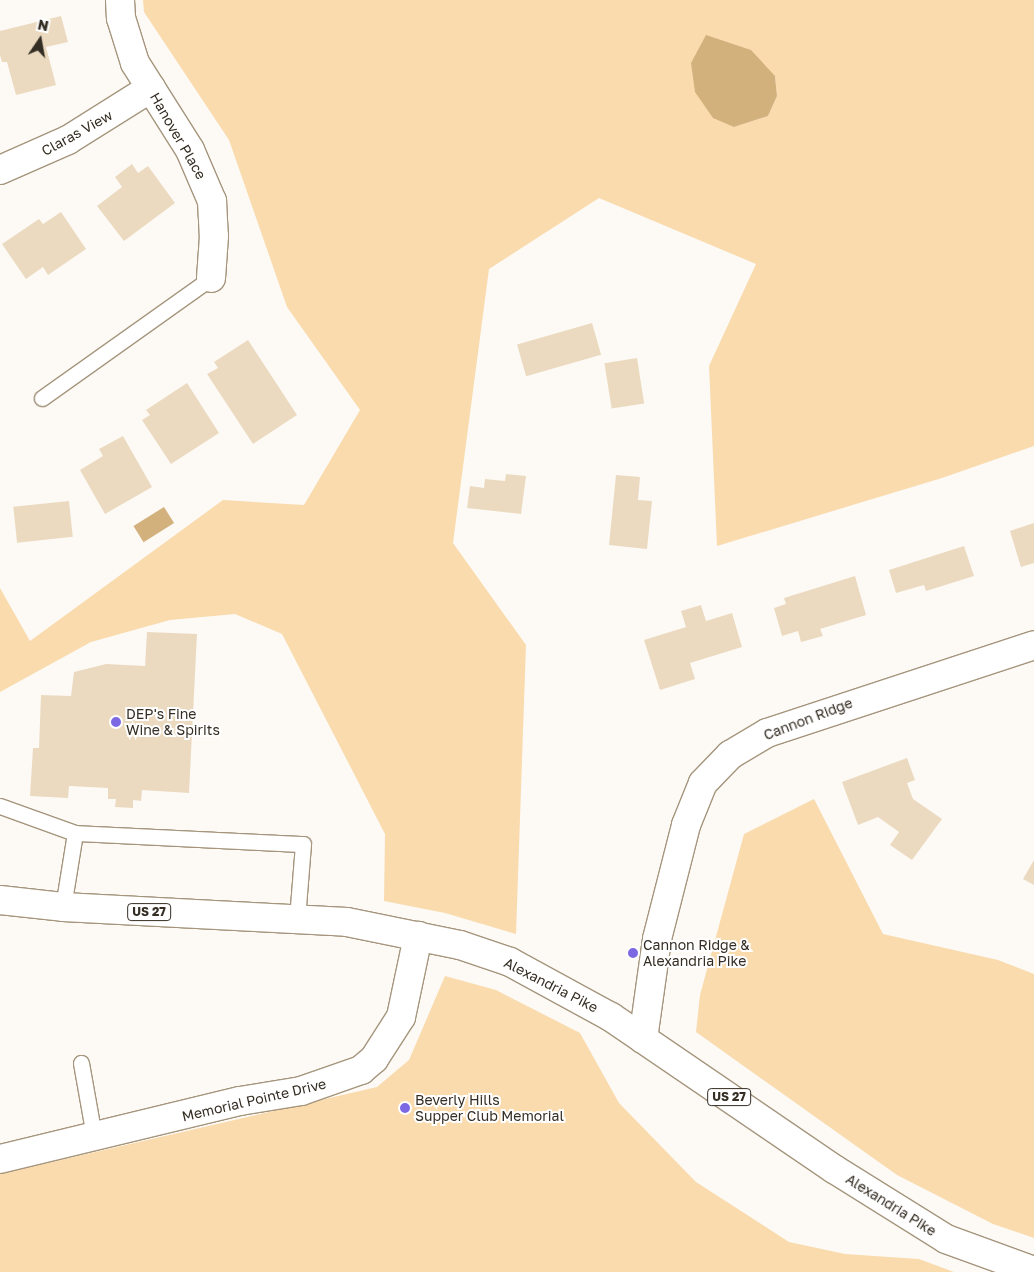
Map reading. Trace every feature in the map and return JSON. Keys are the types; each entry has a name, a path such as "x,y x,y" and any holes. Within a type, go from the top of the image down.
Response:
{"street":[{"name":"Hanover Place","path":"120,0 121,18 135,63 190,150 212,201 214,236 211,278"},
{"name":"Claras View","path":"0,170 68,140 151,88"},
{"name":"Cannon Ridge","path":"644,1039 657,939 686,825 703,782 730,755 766,733 853,702 1034,644"},
{"name":"Alexandria Pike","path":"0,900 63,907 347,922 460,945 510,962 611,1017 834,1169 946,1239 1034,1271"},
{"name":"Memorial Pointe Drive","path":"0,1159 240,1101 301,1091 361,1070 374,1059 401,1017 418,936"}],"lane":[{"path":"42,398 211,278"},
{"path":"0,806 75,833 303,844 298,918"},
{"path":"63,907 75,833"},
{"path":"81,1063 94,1136"}],"shaded area":[{"path":"143,0 1034,0 1034,446 942,478 717,546 709,366 756,264 599,198 489,269 453,543 526,645 516,934 445,913 384,901 385,834 282,634 235,614 170,620 91,642 0,692 0,588 30,641 223,500 304,505 360,410 287,307 229,140 144,12","holes":["775,76 777,96 768,116 734,127"]},
{"path":"706,35 751,50 775,76 777,96 768,116 734,127 713,118 695,92 691,63"},
{"path":"164,507 174,523 144,542 133,526"},
{"path":"814,799 883,934 998,960 1034,974 1034,1238 993,1224 897,1175 696,1032 700,995 744,834"},
{"path":"445,976 496,990 580,1033 619,1103 696,1182 789,1242 845,1254 919,1259 954,1272 0,1272 0,1174 377,1087 409,1060"}],"building":[{"path":"61,16 68,42 46,47 56,85 16,95 7,62 2,62 0,55 0,31"},
{"path":"132,164 138,173 148,166 175,203 124,241 97,206 122,187 115,177"},
{"path":"61,212 86,249 48,275 43,267 26,279 2,244 39,219 43,224"},
{"path":"592,323 601,355 526,376 517,344"},
{"path":"248,340 297,415 253,444 207,374 218,368 214,362"},
{"path":"637,358 644,403 612,409 604,363"},
{"path":"187,383 219,433 171,464 142,420 150,415 146,410"},
{"path":"123,436 152,487 105,514 80,470 103,456 99,449"},
{"path":"506,474 526,476 521,514 467,508 470,486 484,488 485,479 505,481"},
{"path":"616,475 640,477 638,500 652,501 647,549 609,545"},
{"path":"69,501 73,537 17,543 13,507"},
{"path":"1034,523 1034,563 1021,567 1010,531"},
{"path":"964,546 974,576 926,591 924,585 896,593 889,570"},
{"path":"855,576 866,615 820,629 823,636 801,642 798,631 782,636 774,608 786,604 784,598"},
{"path":"701,605 706,621 732,613 742,647 690,663 695,679 660,690 644,640 686,627 681,611"},
{"name":"DEP's Fine Wine & Spirits","path":"147,632 197,634 189,793 142,790 141,801 133,800 133,808 115,807 116,799 108,799 108,788 69,786 68,798 30,796 33,748 39,748 41,695 71,696 74,672 106,664 145,666"},
{"path":"907,758 915,780 907,783 913,799 942,819 912,860 890,845 899,832 878,817 858,825 842,782"},
{"path":"1034,860 1034,885 1023,879"}],"place":[{"name":"DEP's Fine Wine & Spirits","path":"116,722"},
{"name":"Cannon Ridge & Alexandria Pike","path":"633,953"},
{"name":"Beverly Hills Supper Club Memorial","path":"405,1108"}]}
